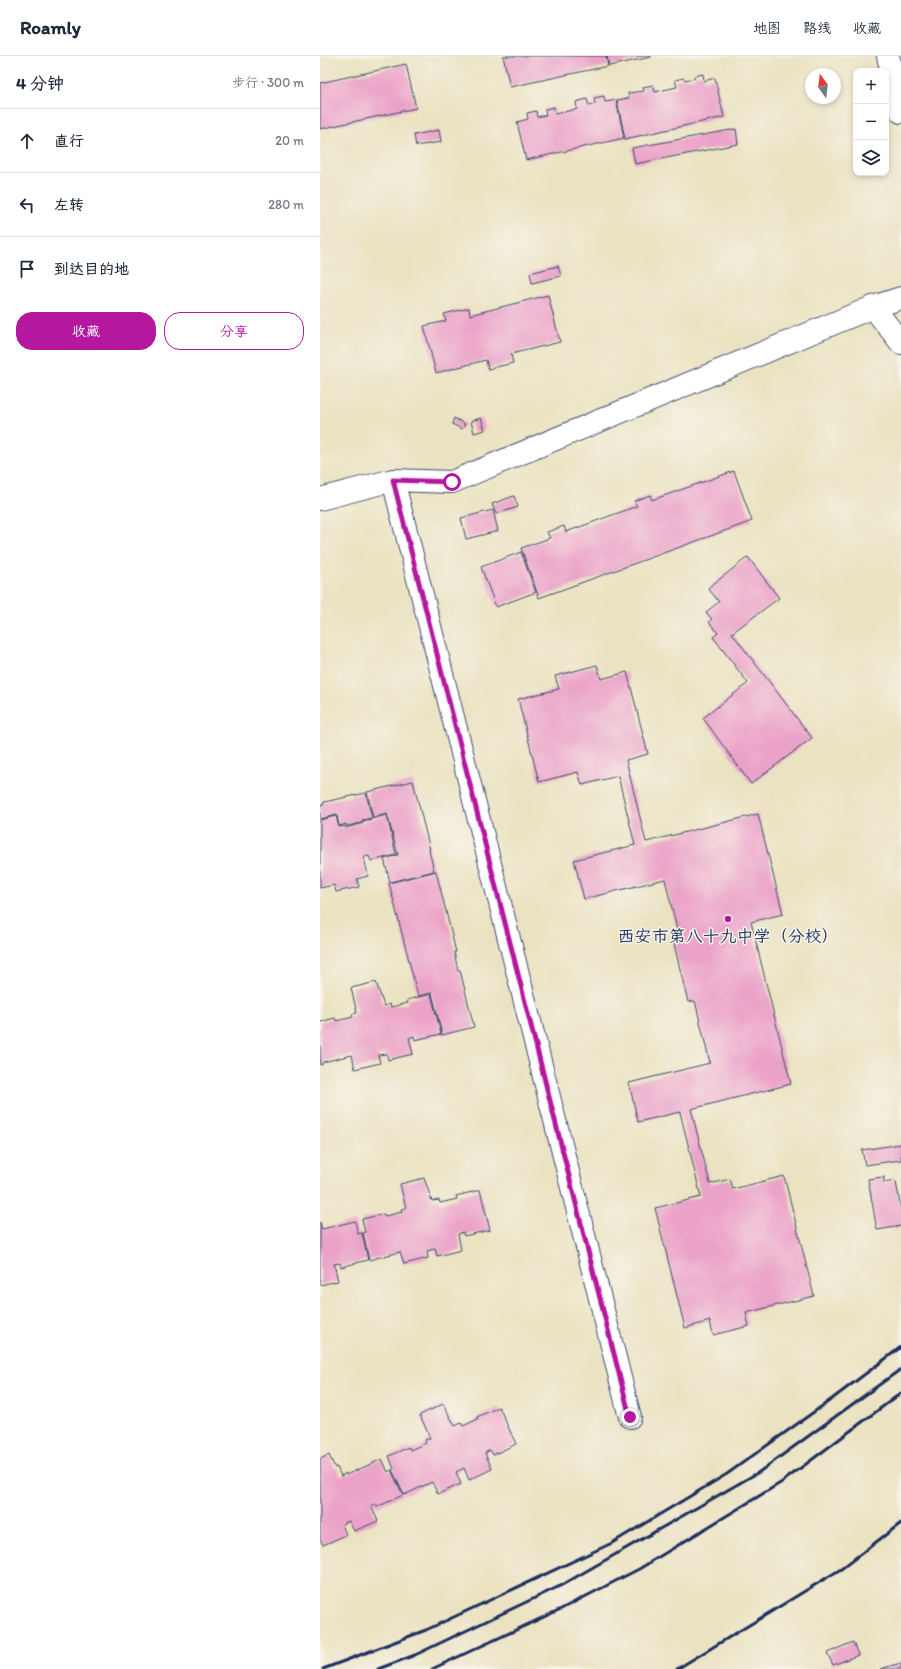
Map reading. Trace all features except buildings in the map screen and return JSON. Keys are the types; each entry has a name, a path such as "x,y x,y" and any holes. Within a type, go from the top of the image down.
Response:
{"street":[{"path":"888,56 901,112"},
{"path":"320,499 393,480 452,482 873,307 901,298"},
{"path":"873,307 901,343"},
{"path":"393,480 630,1417"}],"railway":[{"path":"323,1669 426,1630 612,1543 727,1474 832,1399 901,1347"},
{"path":"378,1669 415,1655 562,1585 759,1472 901,1369"},
{"path":"432,1669 561,1609 639,1569 782,1482 901,1393"},
{"path":"677,1669 841,1569 901,1523"}],"place":[{"name":"西安市第八十九中学（分校）","path":"728,919"}],"route":[{"path":"452,482 393,480 630,1417"}]}
